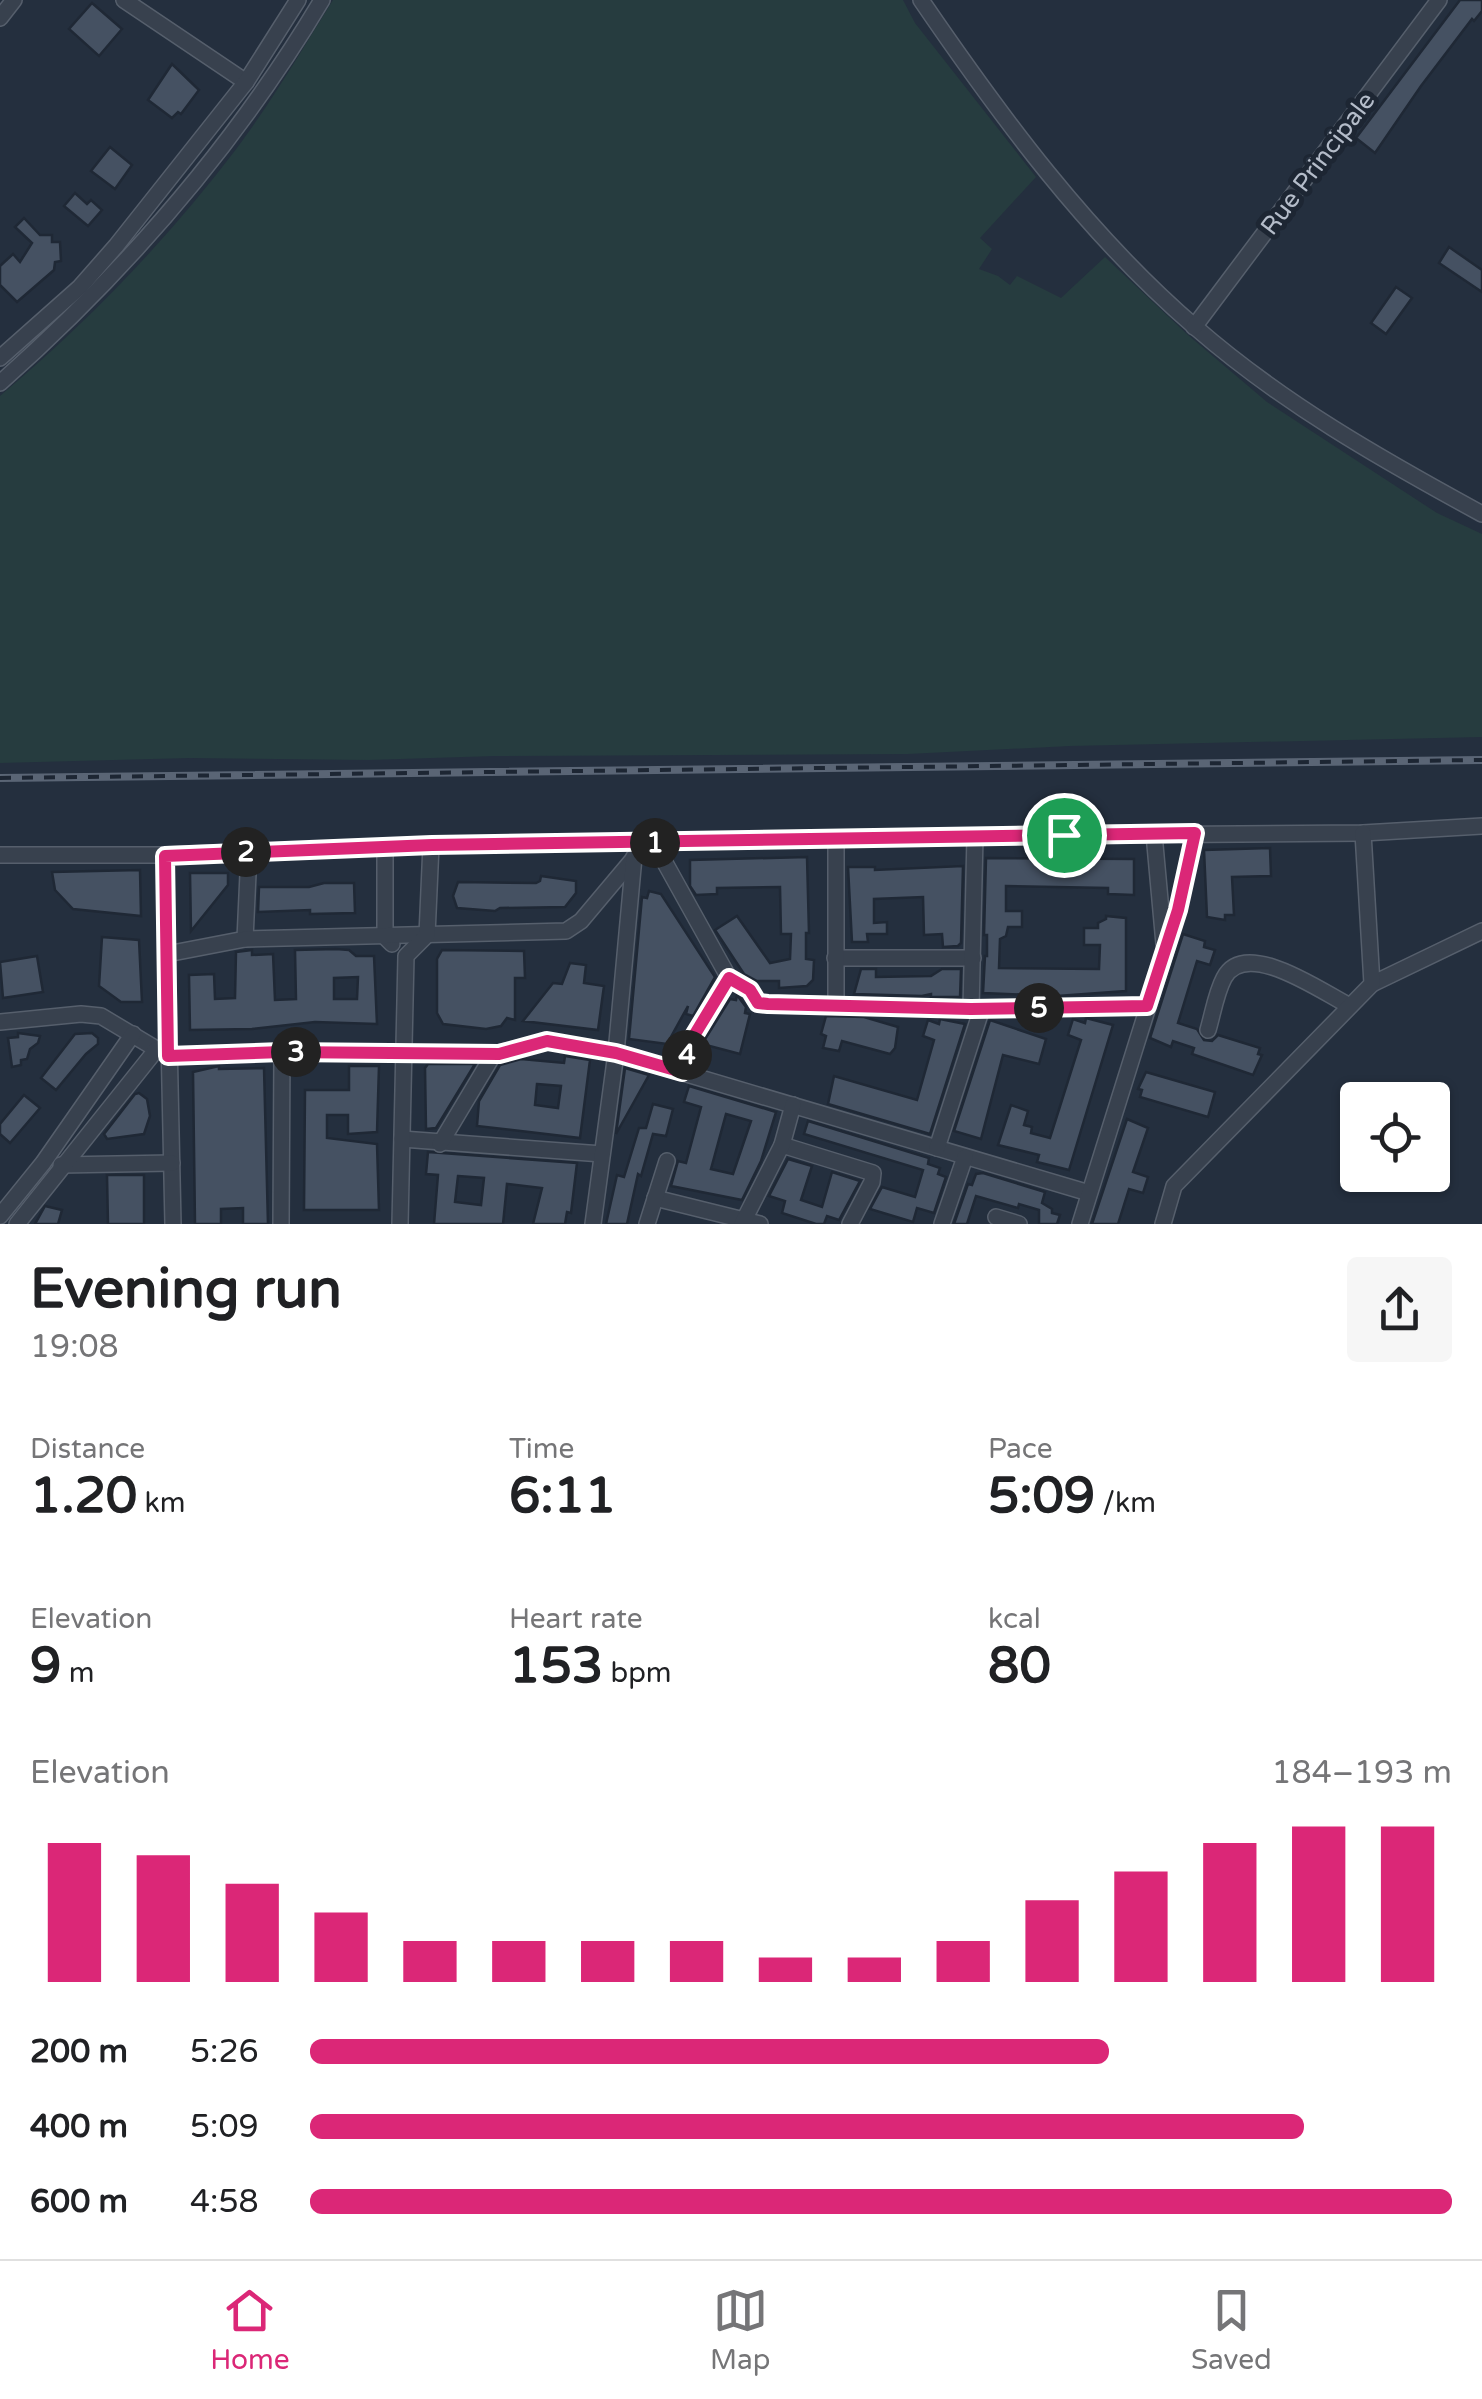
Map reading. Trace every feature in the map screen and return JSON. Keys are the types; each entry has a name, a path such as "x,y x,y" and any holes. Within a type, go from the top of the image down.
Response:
{"street":[{"path":"0,18 14,0"},
{"path":"124,0 246,82"},
{"path":"0,358 80,287 170,180 246,82 298,0"},
{"path":"0,383 71,320 133,256 227,140 322,0"},
{"name":"Rue Principale","path":"1194,327 1439,0"},
{"path":"927,3 993,105 1042,168 1194,327 1322,424 1482,514"},
{"path":"0,855 165,856 432,845 635,850 654,843 1363,833 1482,826"},
{"path":"1080,1224 1183,892 1195,833"},
{"path":"1363,833 1372,984"},
{"path":"1154,834 1164,948"},
{"path":"937,1148 976,1009 975,836"},
{"path":"836,839 836,1006"},
{"path":"654,843 729,978 750,990 758,1003 976,1009 1147,1006"},
{"path":"400,1224 406,956 427,935 432,845"},
{"path":"385,847 384,937 406,956"},
{"path":"167,954 245,938 566,931 582,920 635,850"},
{"path":"593,1224 616,1053 635,850"},
{"path":"245,938 249,852"},
{"path":"165,856 167,954 162,1053 173,1224"},
{"path":"1163,1224 1174,1186 1348,1005 1372,984 1482,931"},
{"path":"835,958 973,958"},
{"path":"1208,1030 1225,976 1236,966 1252,961 1267,964 1348,1005"},
{"path":"682,1072 692,1039 729,978"},
{"path":"0,1022 92,1015 162,1053 499,1054"},
{"path":"0,1216 43,1163 133,1034"},
{"path":"440,1144 492,1057 547,1041 616,1053 1089,1193"},
{"path":"281,1224 282,1052"},
{"path":"17,1224 162,1053"},
{"path":"743,1221 782,1145 793,1106"},
{"path":"402,1140 602,1154"},
{"path":"782,1145 874,1172 857,1222"},
{"path":"942,1224 965,1156"},
{"path":"648,1224 667,1161"},
{"path":"43,1163 172,1163"},
{"path":"655,1198 760,1224"},
{"path":"996,1217 1020,1224"}],"green space":[{"path":"333,0 903,0 915,23 1036,177 980,238 992,249 979,269 1010,285 1017,276 1061,298 1105,257 1267,402 1437,513 1482,534 1482,737 1070,746 908,754 190,758 0,763 0,396 95,309 211,182 250,130"}],"building":[{"path":"1460,0 1482,0 1482,11 1421,86 1375,153 1356,138"},
{"path":"92,3 122,29 99,56 69,29"},
{"path":"172,64 199,90 181,114 178,112 172,118 148,100"},
{"path":"110,147 132,165 115,189 91,171"},
{"path":"75,193 102,210 88,226 64,206"},
{"path":"24,218 40,235 52,235 52,242 60,242 61,261 55,262 54,270 17,302 0,285 0,266 13,254 20,262 32,243 15,227"},
{"path":"1449,247 1482,270 1482,292 1439,263"},
{"path":"1396,287 1412,298 1386,334 1371,323"},
{"path":"1270,848 1271,876 1232,877 1234,915 1225,915 1225,920 1207,917 1204,850"},
{"path":"807,857 806,959 814,960 813,980 807,986 779,988 779,981 757,981 744,974 715,930 737,916 770,963 790,959 791,934 781,934 780,887 717,888 717,894 696,895 690,886 690,860"},
{"path":"986,858 1134,859 1134,895 1108,894 1108,888 1006,886 1006,911 1022,911 1022,927 1008,927 1006,936 1000,939 999,968 1099,969 1100,945 1084,945 1084,928 1098,928 1106,916 1126,918 1126,991 1057,996 983,993 987,956"},
{"path":"963,866 958,946 943,947 942,934 924,935 923,897 874,899 874,923 887,922 887,934 867,934 868,942 852,942 848,867 875,870"},
{"path":"140,870 141,916 73,909 55,890 52,872"},
{"path":"190,873 228,873 228,885 191,931"},
{"path":"541,876 576,881 576,893 565,907 495,911 457,908 453,896 458,882 536,883"},
{"path":"354,883 355,913 258,912 259,887 309,887"},
{"path":"649,891 661,894 715,977 693,1016 686,1014 688,1006 667,1044 629,1039 642,897 647,898"},
{"path":"1183,934 1205,941 1204,947 1215,950 1210,965 1197,961 1178,1023 1197,1029 1204,1040 1212,1041 1218,1035 1260,1048 1258,1054 1262,1055 1253,1075 1192,1054 1194,1048 1173,1041 1171,1047 1150,1038"},
{"path":"102,937 139,940 142,1002 121,1002 99,986"},
{"path":"336,949 349,950 356,956 374,956 377,1024 315,1022 190,1030 189,975 214,974 215,999 235,998 236,952 273,954 275,1000 296,999 295,950","holes":["358,977 357,999 334,999 334,978"]},
{"path":"442,950 524,951 525,978 515,978 515,1020 507,1018 501,1026 486,1029 443,1024 437,1013 437,959"},
{"path":"37,956 43,992 3,998 0,962"},
{"path":"570,963 586,965 584,983 604,986 598,1030 523,1021 553,983 562,984"},
{"path":"861,969 876,969 876,977 931,976 942,969 961,969 960,997 854,994"},
{"path":"737,995 746,1007 745,1013 750,1014 740,1054 702,1044 730,999 736,1000"},
{"path":"826,1016 864,1017 898,1027 895,1048 890,1054 842,1041 839,1051 823,1048 826,1036 821,1034"},
{"path":"1086,1018 1113,1025 1069,1170 1037,1162 1039,1155 998,1145 1011,1105 1028,1111 1024,1125 1032,1127 1031,1133 1050,1138 1081,1040 1068,1035 1073,1019 1085,1023"},
{"path":"940,1019 965,1024 930,1134 828,1104 834,1076 917,1100 934,1040 923,1036 928,1020 939,1024"},
{"path":"990,1020 1046,1039 1039,1064 1003,1055 981,1139 954,1131"},
{"path":"18,1033 40,1036 27,1059 12,1067 8,1038 18,1037"},
{"path":"92,1033 98,1044 56,1090 41,1078 75,1034"},
{"path":"565,1056 590,1060 580,1138 477,1126 479,1101 500,1065 521,1059 564,1063","holes":["537,1084 561,1086 558,1108 535,1105"]},
{"path":"428,1064 475,1064 436,1128 426,1129 425,1068"},
{"path":"219,1066 264,1068 268,1224 243,1224 243,1208 221,1209 221,1224 195,1224 193,1072"},
{"path":"349,1066 379,1066 377,1132 348,1134 348,1115 327,1115 327,1138 377,1144 379,1210 304,1210 305,1090 349,1090"},
{"path":"625,1068 649,1075 616,1134"},
{"path":"1146,1072 1215,1092 1208,1117 1140,1097 1142,1090 1138,1089"},
{"path":"689,1086 776,1112 761,1161 742,1200 671,1186 678,1161 686,1163 701,1107 684,1102","holes":["726,1114 751,1121 733,1174 711,1169"]},
{"path":"139,1093 147,1099 150,1116 144,1134 107,1139 104,1134"},
{"path":"24,1095 40,1108 10,1143 0,1134 0,1124"},
{"path":"653,1104 673,1109 666,1136 653,1134 641,1176 638,1174 627,1224 606,1224 617,1175 624,1177 639,1128 646,1128"},
{"path":"1127,1119 1148,1128 1133,1172 1148,1177 1143,1193 1129,1189 1118,1224 1092,1224"},
{"path":"808,1121 929,1158 928,1164 940,1168 938,1174 946,1177 934,1213 917,1208 913,1222 870,1209 882,1187 915,1197 923,1170 804,1134"},
{"path":"428,1152 577,1163 571,1213 567,1212 565,1224 533,1224 542,1188 507,1184 503,1224 434,1224 438,1175 426,1174","holes":["458,1176 484,1178 481,1205 455,1202"]},
{"path":"788,1159 812,1166 801,1200 822,1207 832,1172 860,1181 839,1220 827,1216 824,1224 816,1224 782,1213 785,1201 769,1196"},
{"path":"976,1174 1045,1192 1042,1203 1060,1215 1057,1224 1039,1224 1039,1210 976,1196 967,1224 954,1224 968,1184 972,1185"},
{"path":"107,1175 144,1175 144,1224 108,1224"},
{"path":"45,1206 62,1210 58,1224 35,1224"}],"railway":[{"path":"0,778 1482,760"}],"route":[{"path":"1195,833 1178,910 1147,1006 971,1009 768,1004 758,1003 750,990 729,978 692,1039 682,1072 616,1053 547,1041 499,1054 282,1052 168,1056 165,856 432,845 1064,835 1195,833"}]}
